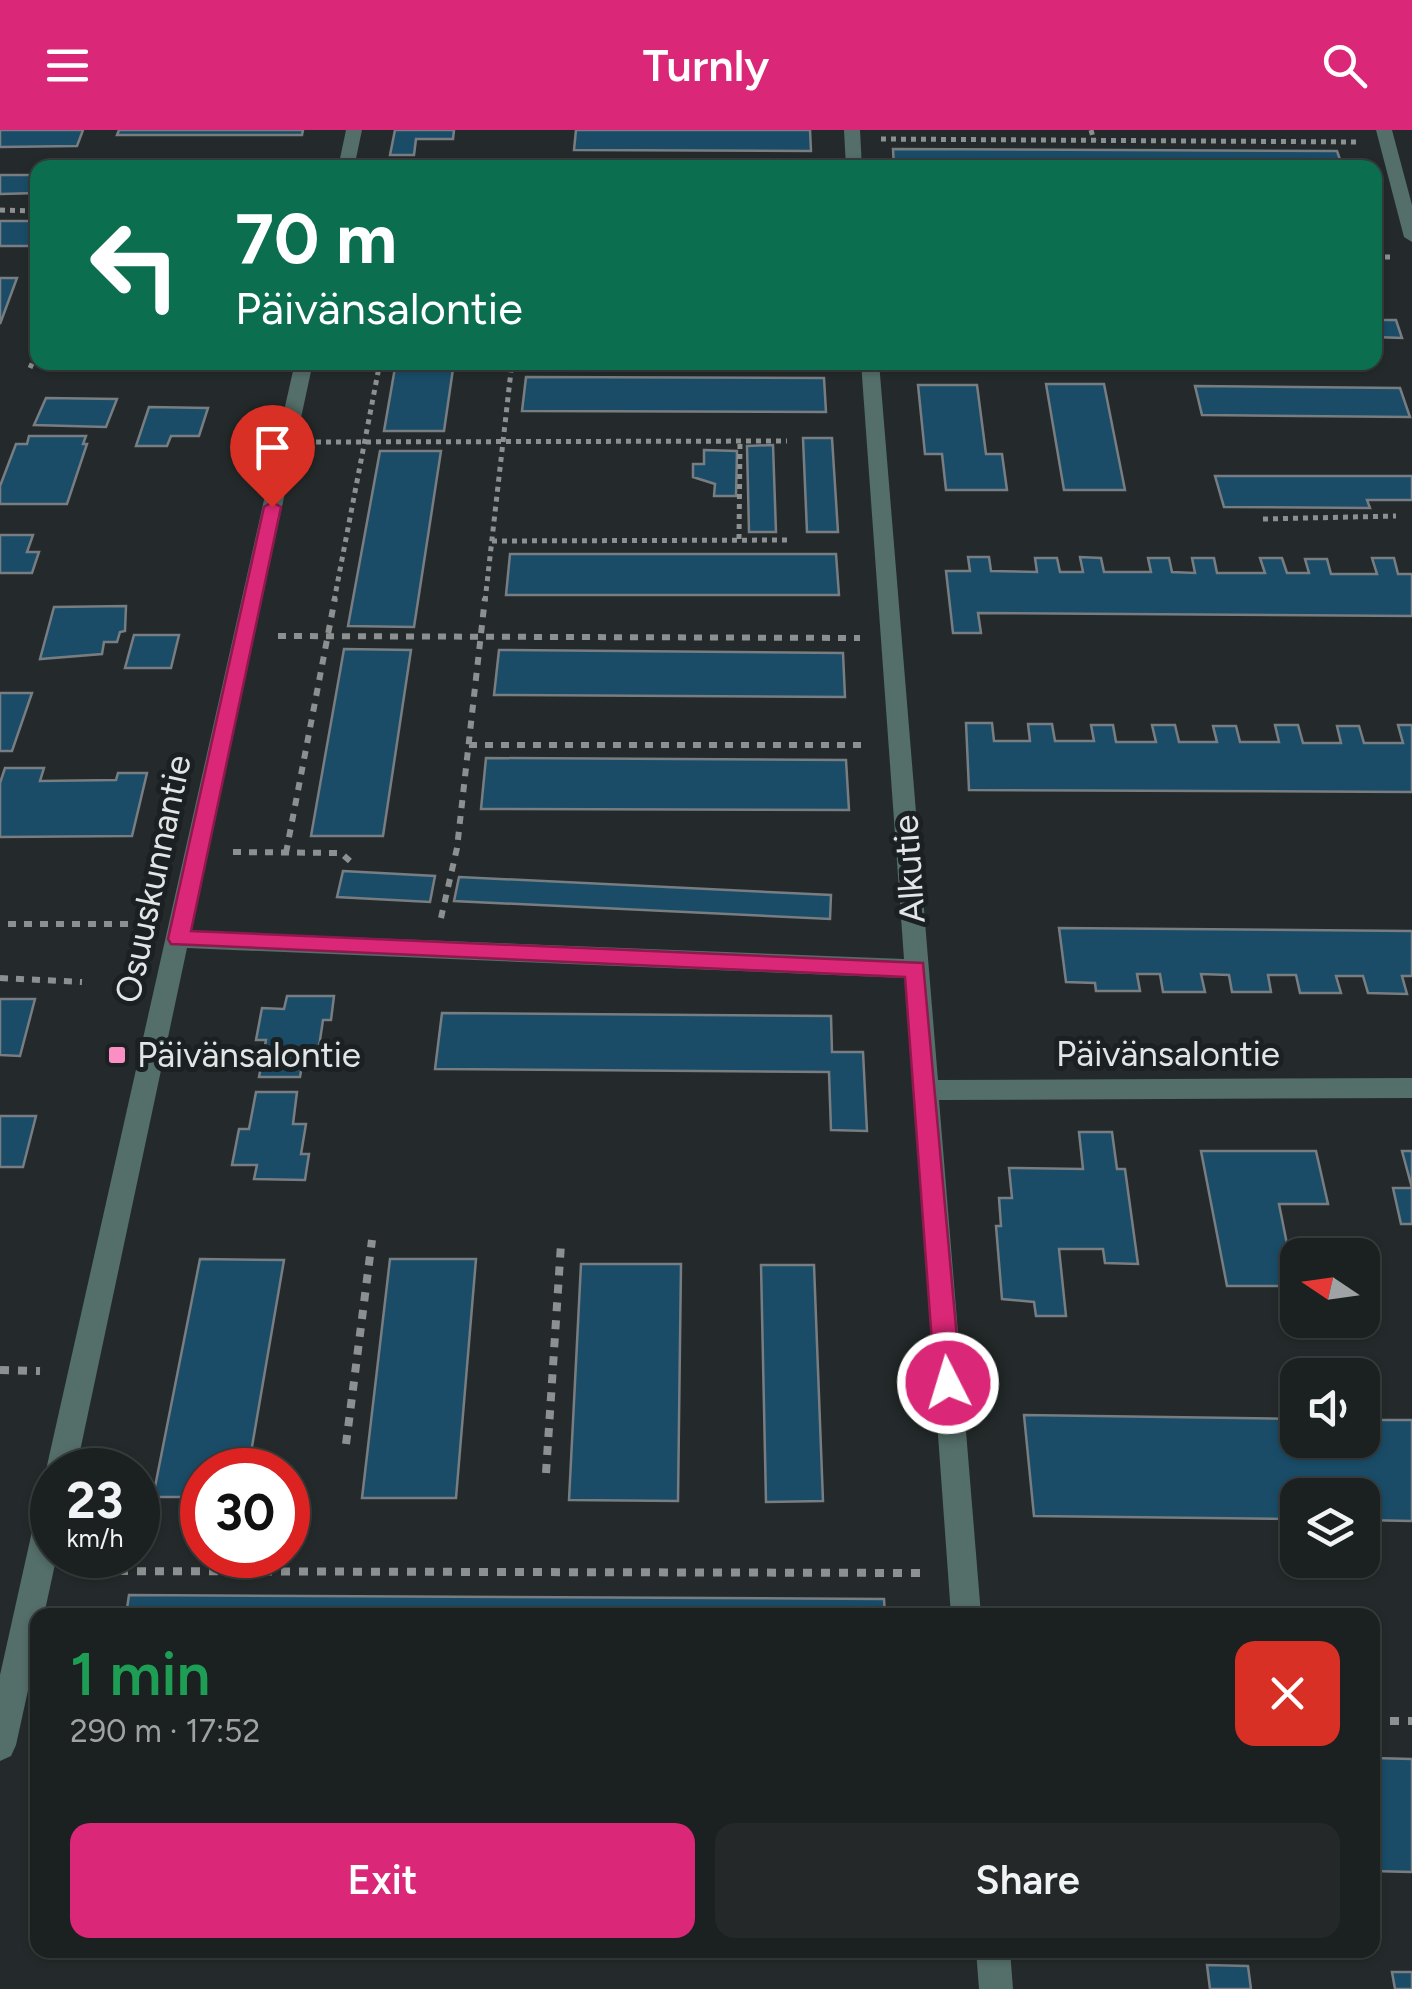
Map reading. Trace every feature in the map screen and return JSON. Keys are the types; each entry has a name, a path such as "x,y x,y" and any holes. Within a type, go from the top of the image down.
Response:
{"street":[{"path":"348,160 354,130"},
{"path":"1384,130 1412,237"},
{"path":"855,160 859,135"},
{"name":"Osuuskunnantie","path":"66,1448 302,370"},
{"name":"Alkutie","path":"870,370 965,1608"},
{"path":"178,939 915,969"},
{"name":"Päivänsalontie","path":"924,1090 1412,1088"},
{"path":"30,1608 37,1578"},
{"path":"0,1744 30,1608"},
{"path":"994,1958 996,1989"}],"path":[{"path":"1091,130 1094,140"},
{"path":"859,135 1370,142"},
{"path":"0,210 30,211"},
{"path":"286,852 378,370"},
{"path":"435,949 458,848 511,370"},
{"path":"739,540 740,441"},
{"path":"315,442 787,441"},
{"path":"1263,518 1396,516"},
{"path":"492,541 790,540"},
{"path":"276,636 892,638"},
{"path":"468,746 900,744"},
{"path":"233,852 341,854 351,862"},
{"path":"8,924 149,924"},
{"path":"0,978 82,982"},
{"path":"346,1444 372,1240"},
{"path":"546,1473 562,1244"},
{"path":"0,1370 40,1371"},
{"path":"160,1571 963,1574"},
{"path":"1380,1721 1412,1722"}],"building":[{"path":"0,130 83,130 77,146 0,147"},
{"path":"119,130 303,130 302,135 117,135"},
{"path":"395,130 454,130 453,139 416,139 414,155 390,155"},
{"path":"576,130 810,130 811,151 574,150"},
{"path":"893,149 1337,151 1340,160 894,160"},
{"path":"0,175 30,175 30,193 0,194"},
{"path":"0,221 30,221 30,246 0,246"},
{"path":"0,278 17,278 0,324"},
{"path":"1382,320 1396,320 1402,338 1382,337"},
{"path":"395,370 453,370 444,431 384,431"},
{"path":"526,377 824,378 826,412 522,411"},
{"path":"1046,384 1104,384 1125,490 1064,490"},
{"path":"918,385 977,385 986,454 1002,454 1007,490 946,490 942,454 925,454"},
{"path":"1195,386 1400,388 1410,417 1202,415"},
{"path":"46,398 117,399 106,427 34,425"},
{"path":"149,407 208,408 199,436 171,436 167,446 136,446"},
{"path":"29,436 86,436 83,444 87,444 67,504 0,504 0,486 16,444 27,444"},
{"path":"803,438 832,438 838,532 807,532"},
{"path":"773,445 776,532 749,532 747,446"},
{"path":"704,450 737,451 736,496 714,496 715,484 693,477 693,464 704,464"},
{"path":"380,451 441,451 414,627 348,626"},
{"path":"1215,476 1412,476 1412,500 1367,500 1370,508 1224,507"},
{"path":"0,535 33,535 27,552 39,552 32,573 0,573"},
{"path":"510,554 836,554 839,595 506,595"},
{"path":"968,557 989,557 991,571 1037,572 1035,558 1057,558 1060,572 1083,572 1080,557 1101,558 1104,572 1151,572 1148,558 1169,558 1172,572 1195,573 1192,558 1214,558 1217,573 1265,573 1260,558 1282,558 1287,573 1309,573 1305,559 1327,559 1331,574 1377,574 1372,558 1394,558 1398,574 1412,574 1412,616 978,613 981,633 953,633 946,571 970,571"},
{"path":"126,606 125,631 120,632 117,642 104,642 102,654 40,659 54,607"},
{"path":"134,635 179,635 171,668 125,668"},
{"path":"344,649 411,650 383,836 311,836"},
{"path":"499,650 843,653 845,697 494,695"},
{"path":"0,693 32,693 12,751 0,751"},
{"path":"966,723 992,723 994,741 1030,741 1028,724 1052,724 1055,741 1094,741 1091,725 1113,725 1116,742 1156,742 1152,725 1175,725 1179,742 1217,742 1213,726 1236,726 1240,742 1279,742 1275,725 1298,725 1303,743 1341,743 1337,726 1359,726 1364,743 1403,743 1398,725 1412,725 1412,792 969,790"},
{"path":"486,758 846,760 849,810 481,809"},
{"path":"5,768 44,768 40,781 116,780 118,773 147,773 132,836 0,837 0,783"},
{"path":"343,871 435,876 430,902 337,897"},
{"path":"459,877 831,895 830,919 454,901"},
{"path":"1059,928 1412,931 1412,976 1402,976 1407,994 1368,993 1363,976 1336,976 1341,993 1300,993 1296,975 1268,975 1271,992 1232,992 1229,975 1201,974 1205,992 1163,992 1160,974 1137,974 1140,991 1096,991 1095,983 1066,982"},
{"path":"287,996 334,996 331,1020 323,1020 319,1047 305,1047 300,1077 259,1077 266,1040 256,1040 262,1008 284,1009"},
{"path":"0,999 35,999 20,1056 0,1055"},
{"path":"442,1013 831,1016 832,1052 863,1052 867,1131 831,1130 829,1072 435,1069"},
{"path":"256,1092 297,1092 293,1124 306,1124 301,1154 309,1154 305,1180 254,1179 257,1165 232,1165 239,1129 249,1129"},
{"path":"0,1116 36,1116 23,1167 0,1167"},
{"path":"1079,1132 1112,1132 1117,1169 1125,1169 1138,1264 1105,1263 1103,1249 1059,1249 1066,1316 1036,1316 1034,1302 1002,1299 996,1226 1001,1226 999,1198 1012,1198 1009,1168 1083,1169"},
{"path":"1201,1151 1316,1151 1328,1204 1279,1204 1286,1238 1280,1238 1280,1286 1227,1286"},
{"path":"1402,1151 1412,1151 1412,1188"},
{"path":"1393,1188 1412,1188 1412,1224 1401,1224"},
{"path":"200,1259 284,1260 252,1448 180,1448 180,1497 160,1497 160,1462"},
{"path":"390,1259 476,1259 456,1498 362,1498"},
{"path":"581,1264 681,1264 678,1501 569,1500"},
{"path":"761,1265 814,1265 823,1501 766,1502"},
{"path":"1024,1415 1280,1419 1280,1458 1380,1458 1380,1420 1412,1420 1412,1521 1380,1520 1380,1478 1280,1478 1280,1519 1034,1516"},
{"path":"129,1595 884,1599 885,1608 127,1608"},
{"path":"1380,1758 1412,1759 1412,1872 1380,1871"},
{"path":"1207,1965 1248,1966 1251,1989 1210,1989"},
{"path":"1392,1972 1412,1972 1412,1989 1395,1989"}],"place":[{"name":"Päivänsalontie","path":"117,1055"}],"route":[{"path":"272,507 178,939 915,969 948,1383"}]}
